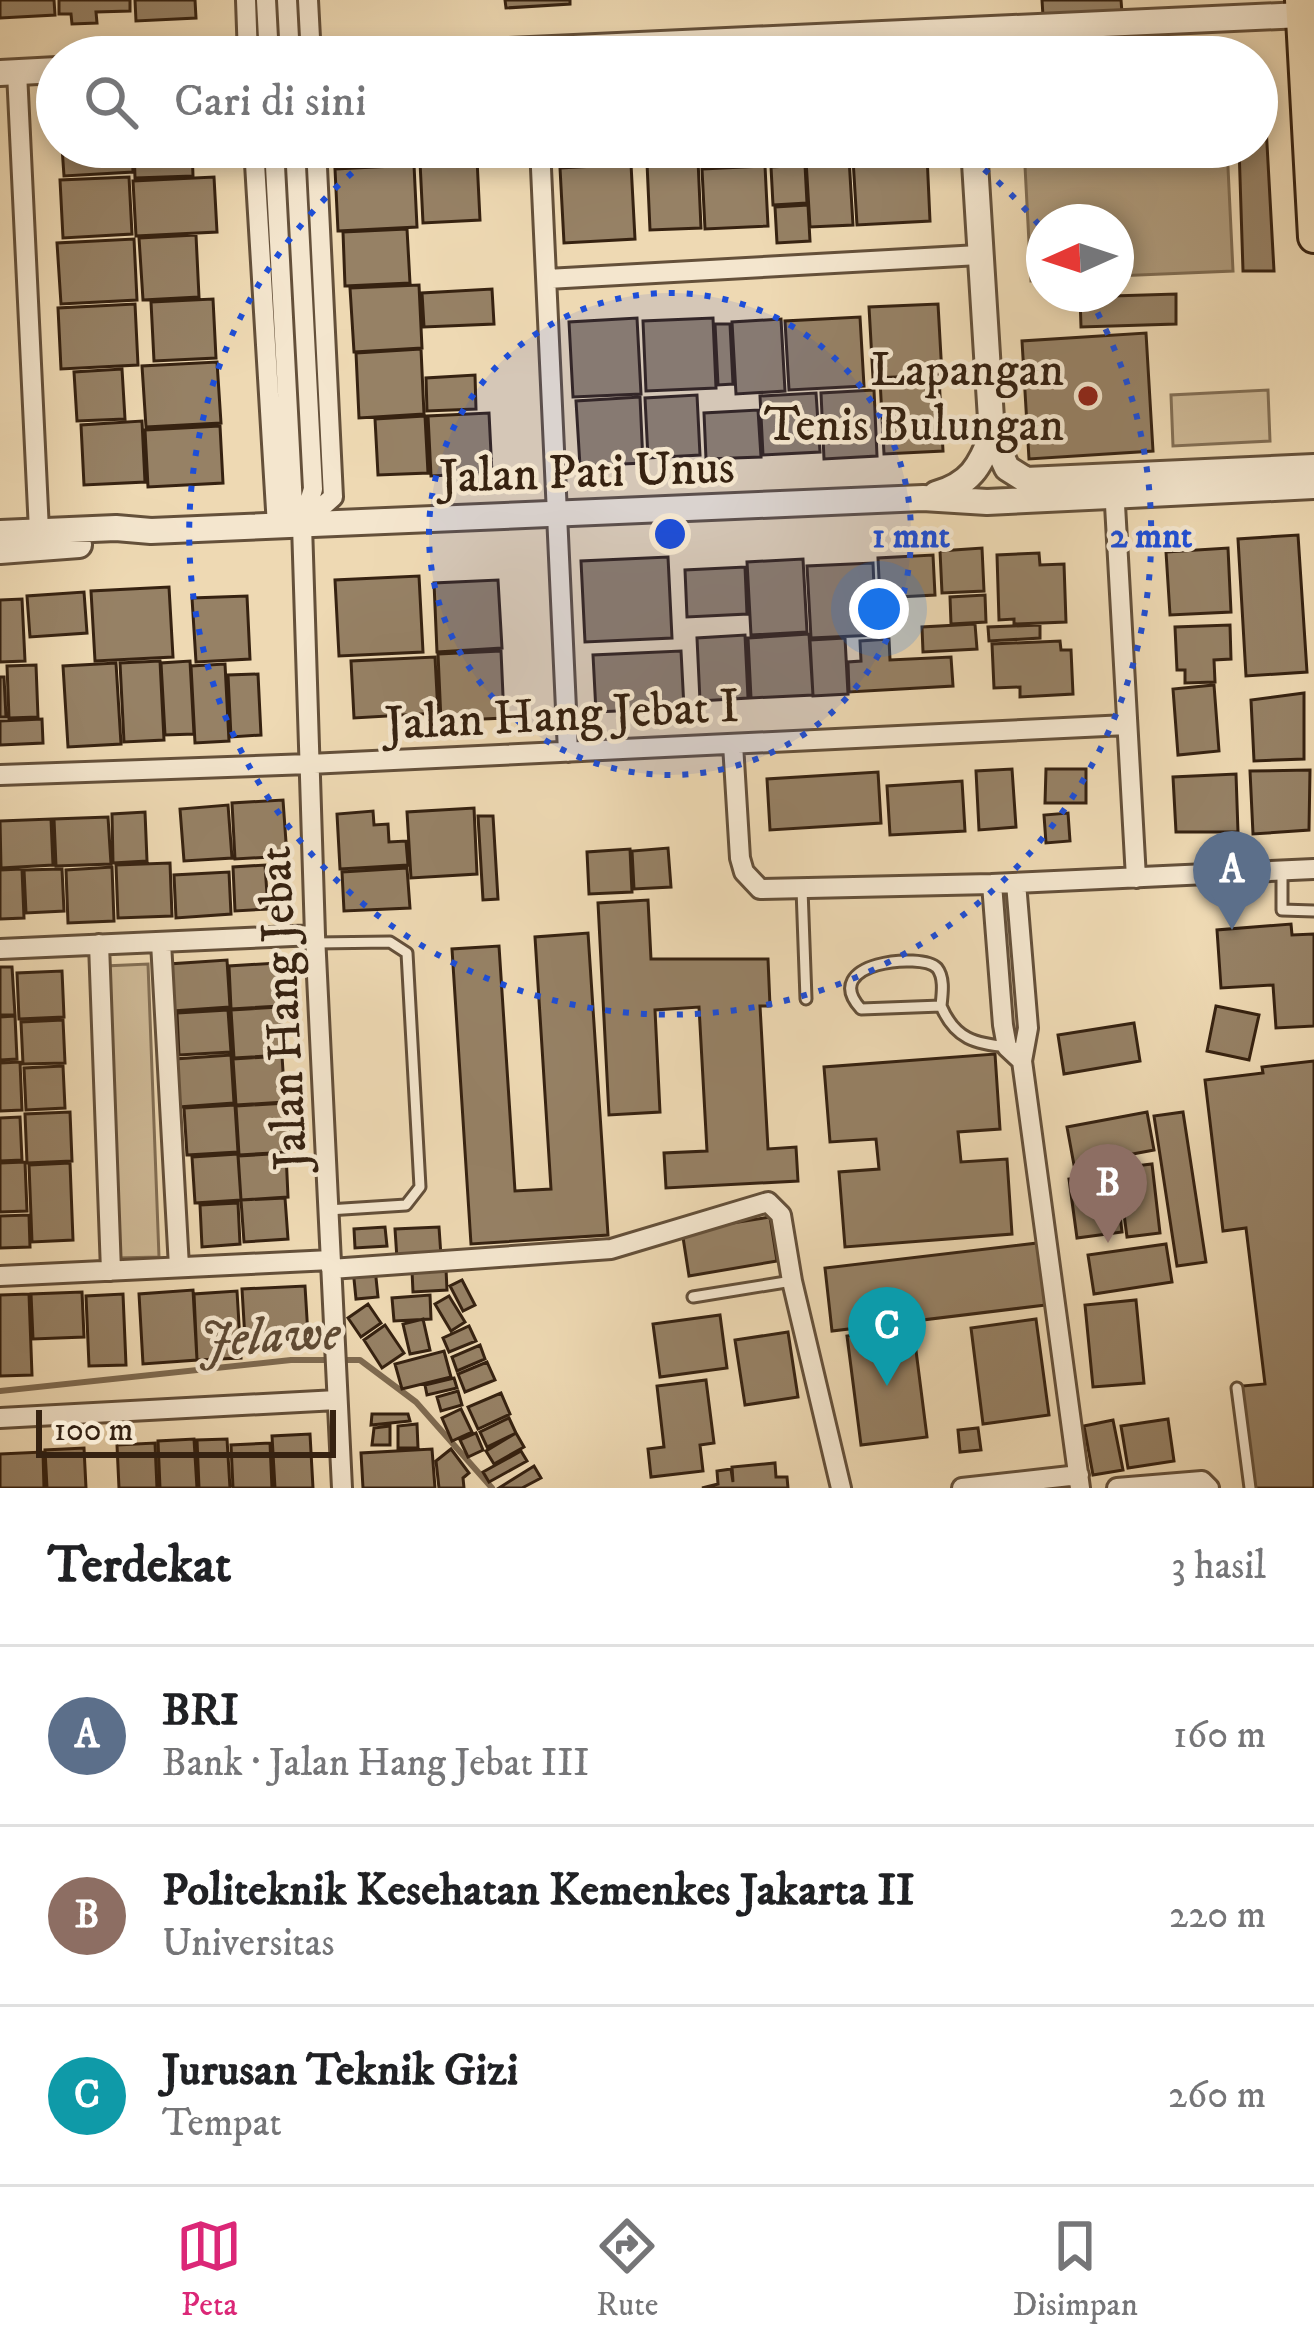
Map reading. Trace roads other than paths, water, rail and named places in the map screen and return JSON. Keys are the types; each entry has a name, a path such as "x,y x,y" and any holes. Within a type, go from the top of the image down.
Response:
{"main road":[{"path":"1302,8 1314,237"}],"street":[{"path":"246,0 247,36"},
{"path":"266,0 268,36"},
{"path":"287,0 289,36"},
{"path":"308,0 310,36"},
{"path":"1021,36 1139,16 1302,8"},
{"path":"9,72 39,531"},
{"path":"258,168 269,229"},
{"path":"273,168 271,271 291,525"},
{"path":"291,525 313,489 296,168"},
{"path":"291,525 333,497 317,168"},
{"path":"541,168 568,752"},
{"path":"923,498 956,488 979,470 992,435 975,168"},
{"path":"269,229 320,226"},
{"path":"547,279 979,255"},
{"path":"277,371 328,368"},
{"name":"Jalan Pati Unus","path":"992,435 1007,468 1026,480 1114,487 1314,486"},
{"name":"Jalan Pati Unus","path":"0,533 151,531 923,498 987,502 1314,467"},
{"path":"1114,487 1136,878"},
{"name":"Jalan Hang Jebat","path":"291,525 309,764 342,1488"},
{"name":"Jalan Pati Unus","path":"0,551 119,542 151,531"},
{"name":"Jalan Hang Jebat I","path":"0,775 1127,725"},
{"path":"733,744 739,847 744,872 760,889 1314,869"},
{"path":"1016,883 1019,1050"},
{"path":"962,1488 1079,1481 992,884"},
{"path":"0,949 316,939"},
{"path":"160,942 179,1268"},
{"path":"99,944 111,1271"},
{"path":"0,1276 610,1249 768,1202 781,1215 841,1488"},
{"path":"0,1418 337,1390"},
{"path":"1117,1488 1202,1481 1209,1488"}],"lane":[{"path":"1282,871 1282,910 1314,911"},
{"path":"802,889 806,999"},
{"path":"316,939 390,942 406,953 420,1186 406,1204 328,1210"},
{"path":"941,1006 861,1009 850,992 851,980 861,970 874,967 928,963 941,978 941,1006 952,1028 964,1039 1019,1050"},
{"path":"693,1297 792,1281"},
{"path":"1238,1388 1250,1488"}],"waterway":[{"name":"Jelawe","path":"0,1391 291,1360 360,1360 416,1402 492,1488"}],"place":[{"name":"Lapangan Tenis Bulungan","path":"1088,396"},
{"name":"BRI","path":"1232,930"},
{"name":"Politeknik Kesehatan Kemenkes Jakarta II","path":"1108,1243"},
{"name":"Jurusan Teknik Gizi","path":"887,1386"}]}
